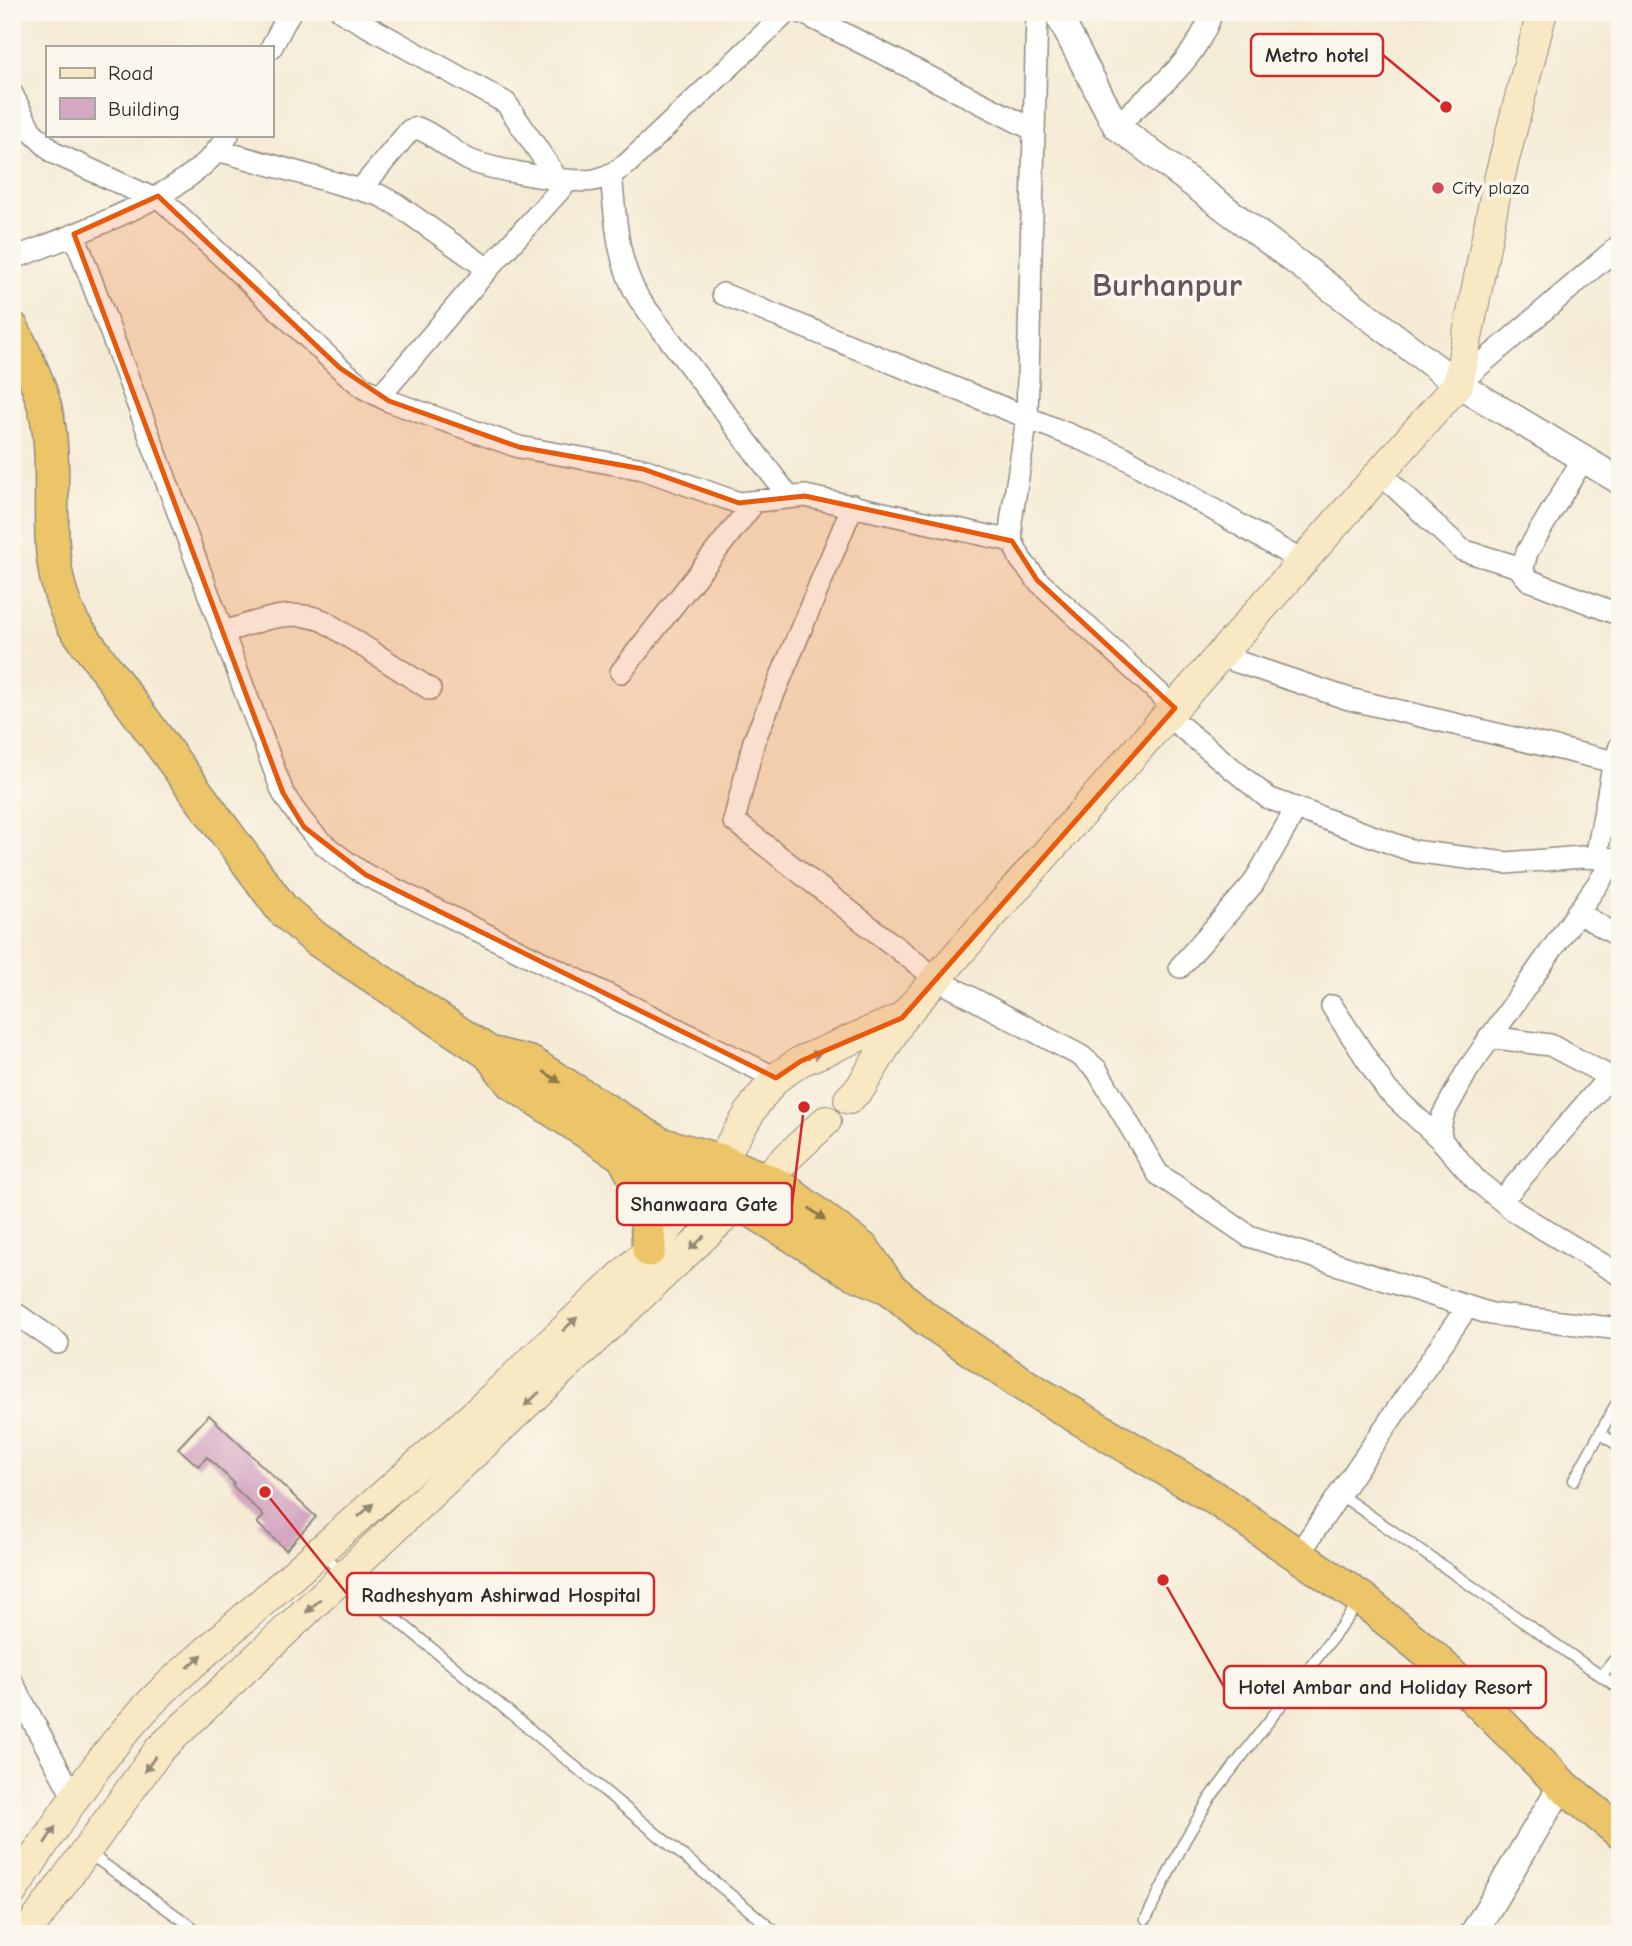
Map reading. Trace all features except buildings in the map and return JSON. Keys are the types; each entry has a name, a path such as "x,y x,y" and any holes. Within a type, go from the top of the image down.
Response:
{"highway":[{"path":"12,328 44,402 49,433 51,551 59,597 73,624 282,909 315,938 489,1053 512,1083 646,1171 764,1179 781,1187 863,1249 890,1289"},
{"path":"489,1053 530,1063 712,1174 740,1203 848,1270 890,1289 925,1318 1024,1385 1213,1497 1362,1599 1433,1657 1563,1785 1620,1832"},
{"path":"622,1154 641,1186 647,1212 649,1250"}],"main road":[{"path":"849,1099 862,1087 902,1018 1458,384 1496,191 1542,12"},
{"path":"12,1892 106,1753 153,1699 475,1414 649,1250 712,1174 756,1103 776,1078 801,1060 902,1018"},
{"path":"26,1934 159,1750 826,1121"}],"street":[{"path":"272,46 290,12"},
{"path":"342,12 506,103 562,179"},
{"path":"361,189 410,130 417,128 474,162 562,179 594,180 611,175 627,164 787,12"},
{"path":"801,12 1032,129"},
{"path":"1037,12 1032,129 1027,418 1012,541 1021,561 1037,580 1172,712 1261,793 1296,809 1421,853 1506,863 1610,859"},
{"path":"1057,12 1116,126 1458,384 1620,481"},
{"path":"1116,126 1191,57 1205,33 1212,12"},
{"path":"12,94 31,131 54,153 155,197 340,368 380,396 519,447 643,469 739,503 753,504 806,495 1012,541"},
{"path":"12,259 155,197 195,172 222,142 361,189 396,204 488,269"},
{"path":"611,175 619,252 626,276 639,299 789,497"},
{"path":"380,396 562,179"},
{"path":"74,234 283,793 304,827 334,853 366,875 776,1078"},
{"path":"1458,384 1618,251"},
{"path":"723,294 1135,462 1303,562"},
{"path":"1583,459 1527,552 1522,572 1529,580 1620,615"},
{"path":"1380,473 1462,550 1522,568"},
{"path":"621,672 753,504"},
{"path":"853,505 754,741 734,821 938,980 1081,1056 1097,1070 1158,1174 1249,1236 1491,1314 1620,1329"},
{"path":"223,632 278,615 309,615 324,621 430,689"},
{"path":"1220,656 1349,699 1617,754 1610,859 1577,912 1489,1037 1443,1115 1440,1130 1442,1141"},
{"path":"1180,967 1253,884 1296,809"},
{"path":"1577,912 1620,937"},
{"path":"1332,1006 1387,1090 1442,1141 1476,1180 1502,1200 1620,1275"},
{"path":"1489,1037 1550,1045 1615,1079 1502,1200"},
{"path":"1298,1555 1467,1307"},
{"path":"14,1316 58,1343"},
{"path":"12,1682 74,1798"},
{"path":"1473,1934 1563,1785"}],"lane":[{"path":"1574,1480 1620,1397"},
{"path":"1600,1433 1620,1447"},
{"path":"1339,1494 1620,1689"},
{"path":"321,1550 344,1576 778,1934"},
{"path":"1146,1919 1185,1840 1210,1798 1362,1599"},
{"path":"1601,1676 1620,1653"},
{"path":"86,1852 202,1934"}],"highlighted area":[{"path":"158,196 340,368 389,401 519,447 643,469 739,503 805,496 1012,541 1037,580 1175,708 902,1018 801,1061 776,1078 366,875 304,827 283,793 74,234"}],"place":[{"name":"Metro hotel","path":"1446,107"},
{"name":"City plaza","path":"1438,188"},
{"name":"Shanwaara Gate","path":"804,1107"},
{"name":"Radheshyam Ashirwad Hospital","path":"265,1492"},
{"name":"Hotel Ambar and Holiday Resort","path":"1163,1580"}],"district":[{"name":"Burhanpur","path":"1167,285"}]}
